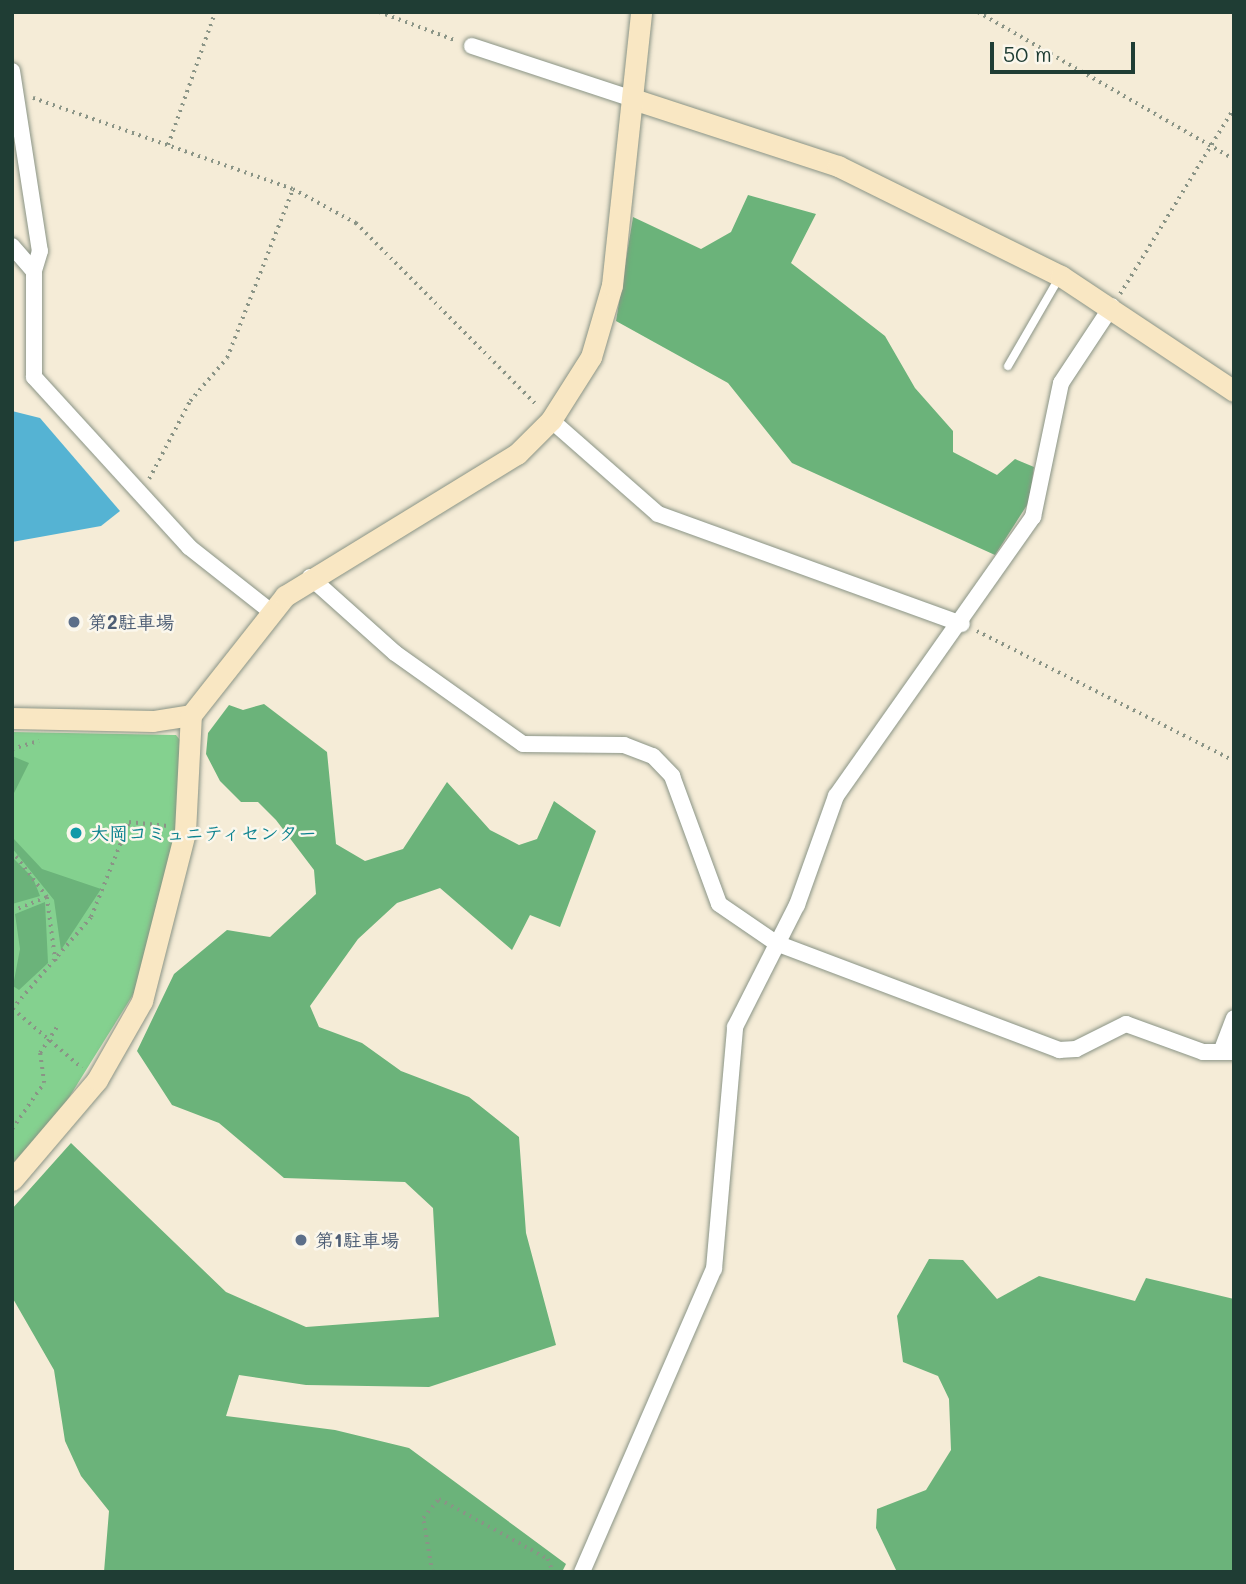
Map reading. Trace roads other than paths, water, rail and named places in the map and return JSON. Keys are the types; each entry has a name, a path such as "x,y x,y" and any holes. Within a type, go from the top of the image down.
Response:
{"street":[{"path":"12,1180 97,1080 142,1001 185,832 191,715 270,611 310,577 517,454 551,420 591,357 612,285 641,12"},
{"path":"472,46 838,166 1061,276 1112,306 1234,391"},
{"path":"12,71 18,92 40,251 34,271 34,377 189,547 270,611"},
{"path":"12,246 34,271"},
{"path":"582,1572 715,1269 735,1027 797,905 836,796 962,624 1033,517 1061,383 1112,306"},
{"path":"551,420 658,514 962,624"},
{"path":"310,577 395,653 523,744 624,745 653,756 672,776 719,904 776,943 1059,1050 1076,1049 1126,1024 1203,1052 1228,1052 1234,1018"},
{"path":"12,718 153,721 191,715"}],"lane":[{"path":"1009,366 1061,276"}],"water":[{"path":"12,411 40,418 120,511 101,526 12,542"}],"place":[{"name":"第2駐車場","path":"74,622"},
{"name":"大岡コミュニティセンター","path":"76,833"},
{"name":"第1駐車場","path":"301,1240"}]}
